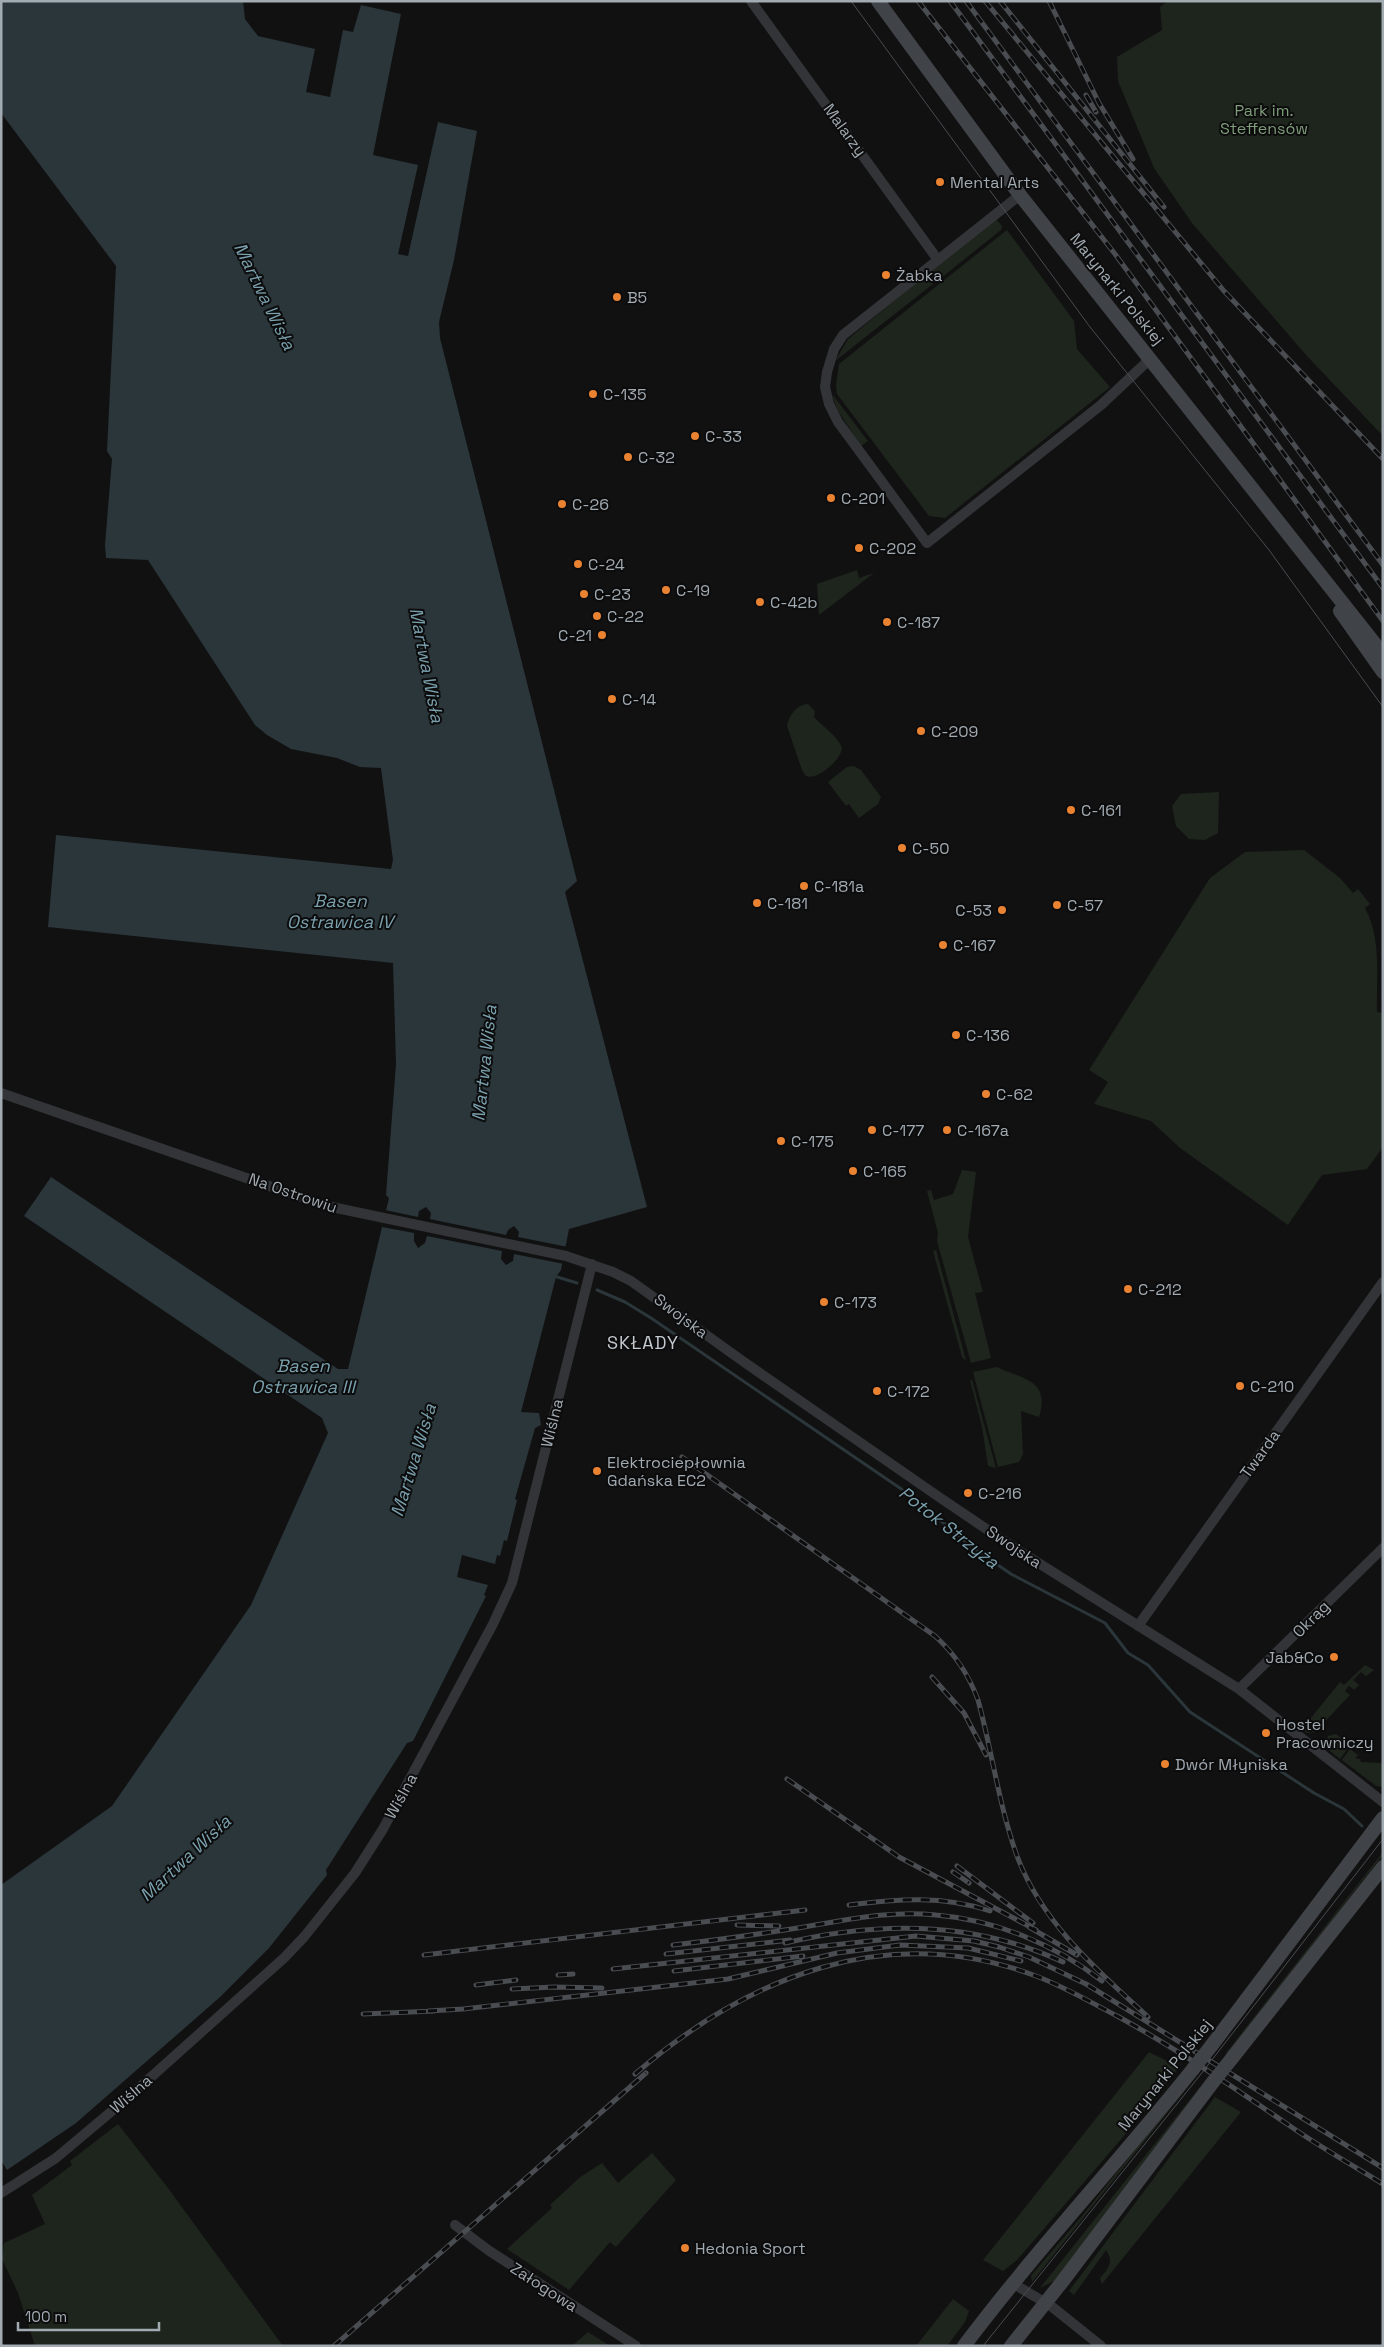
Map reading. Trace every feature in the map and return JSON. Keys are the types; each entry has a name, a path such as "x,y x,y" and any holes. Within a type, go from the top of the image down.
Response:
{"main road":[{"name":"Marynarki Polskiej","path":"878,1 1020,195 1383,654"},
{"name":"Marynarki Polskiej","path":"1334,594 1346,621 1383,672"},
{"name":"Marynarki Polskiej","path":"964,2346 1012,2283 1193,2069 1383,1818"},
{"path":"1011,2346 1046,2303 1213,2082 1383,1867"}],"street":[{"name":"Malarzy","path":"752,1 938,260"},
{"path":"1020,195 843,335 831,356 826,380 829,404 838,422 927,543 1101,405 1150,359"},
{"name":"Na Ostrowiu","path":"1,1094 327,1206 566,1256 592,1264"},
{"name":"Swojska","path":"592,1264 613,1272 645,1289 744,1362 939,1498 1239,1689 1383,1802"},
{"name":"Wiślna","path":"1,2193 27,2178 70,2146 284,1958 304,1938 355,1873 383,1829 493,1624 512,1583 592,1264"},
{"name":"Twarda","path":"1138,1626 1383,1282"},
{"name":"Okrąg","path":"1239,1689 1383,1548"},
{"name":"Załogowa","path":"455,2225 488,2250 636,2346"},
{"path":"1012,2283 1046,2303 1101,2346"}],"green space":[{"name":"Park im. Steffensów","path":"1168,1 1383,1 1383,436 1307,356 1192,223 1154,168 1118,81 1117,57 1162,30 1160,7"},
{"path":"996,219 1002,226 1001,230 941,278 938,277 932,270"},
{"path":"1007,230 1074,321 1077,349 1110,387 945,518 929,516 837,394 836,385 839,364"},
{"path":"928,273 933,284 835,361 848,339"},
{"path":"832,394 868,441 861,446 837,409"},
{"path":"857,570 859,578 874,573 819,615 817,584"},
{"path":"808,704 815,711 814,717 833,735 842,748 838,758 828,768 822,773 811,777 806,776 802,770 787,726 789,718 794,711 800,706"},
{"path":"854,766 861,770 881,797 878,804 859,818 849,804 846,806 828,782 847,767"},
{"path":"1219,792 1218,833 1205,840 1189,839 1176,826 1172,806 1181,794"},
{"path":"1304,850 1340,878 1353,893 1358,889 1370,904 1365,908 1374,933 1376,946 1377,1012 1383,1013 1383,1147 1367,1169 1322,1175 1288,1225 1180,1148 1151,1121 1094,1104 1108,1082 1089,1070 1210,878 1245,852"},
{"path":"962,1170 976,1172 968,1237 983,1292 975,1293 991,1358 971,1363 937,1241 938,1233 927,1191 931,1190 934,1200 953,1194"},
{"path":"936,1250 966,1361 962,1357 933,1251"},
{"path":"997,1367 1032,1382 1041,1395 1042,1404 1039,1417 1021,1411 1023,1454 1019,1462 998,1467 973,1372"},
{"path":"970,1380 972,1380 996,1468 988,1466 982,1427"},
{"path":"1365,1665 1374,1670 1366,1676 1361,1672 1353,1680 1359,1685 1354,1690 1349,1686 1345,1691 1350,1695 1315,1732 1307,1733 1302,1729 1340,1682 1344,1685"},
{"path":"1336,1734 1350,1745 1340,1759 1326,1744 1328,1736"},
{"path":"1350,1749 1359,1756 1356,1756 1361,1762 1383,1763 1383,1787 1376,1786 1342,1760"},
{"path":"1383,1852 1383,1855 1229,2055 1226,2053"},
{"path":"1149,2052 1179,2067 1129,2130 1017,2260 1003,2271 983,2260"},
{"path":"1197,2072 1199,2073 1032,2282 1031,2276 1034,2272 1082,2216"},
{"path":"1207,2078 1056,2280 1040,2288"},
{"path":"1215,2097 1241,2112 1102,2284 1100,2278 1108,2268 1110,2261 1106,2250 1074,2295 1069,2291"},
{"path":"118,2124 168,2188 283,2346 35,2346 18,2293 2,2259 4,2243 45,2224 32,2195 72,2165 70,2161"},
{"path":"652,2153 676,2180 616,2247 610,2242 569,2290 507,2249 552,2208 550,2205 579,2178 602,2163 618,2183"},
{"path":"953,2299 969,2311 965,2322 947,2346 916,2346"},
{"path":"588,2332 610,2346 572,2346"}],"water":[{"path":"1,1 243,1 245,19 258,36 315,49 306,92 330,97 343,30 353,32 361,5 401,14 373,155 418,165 398,254 408,256 438,122 477,131 454,260 439,322 440,338 577,881 565,892 647,1207 569,1229 561,1270 556,1277 521,1412 539,1413 541,1425 535,1428 515,1499 517,1500 507,1541 504,1540 500,1556 497,1555 495,1564 462,1555 457,1577 488,1585 484,1595 486,1596 413,1741 407,1743 326,1870 327,1875 269,1948 219,1998 76,2123 7,2170 1,2160 1,1885 112,1806 251,1605 328,1433 322,1418 24,1216 51,1177 338,1369 348,1369 389,1198 386,1195 396,1064 393,963 48,927 56,835 391,869 393,860 381,768 360,767 337,758 291,749 267,735 255,725 148,560 106,558 105,545 112,459 107,451 116,266 1,113"}],"pier":[{"path":"426,1207 431,1213 430,1219 506,1235 508,1230 514,1226 519,1232 518,1237 568,1247 564,1264 514,1254 513,1261 506,1265 501,1259 502,1251 427,1236 425,1243 418,1248 414,1241 414,1233 382,1227 385,1210 418,1217 419,1211"}],"waterway":[{"name":"Potok Strzyża","path":"554,1276 577,1283"},
{"name":"Potok Strzyża","path":"597,1290 625,1302 651,1318 913,1497 969,1545 1011,1574 1105,1623 1128,1653 1148,1665 1190,1712 1314,1793 1344,1809 1362,1826"}],"tram line":[{"path":"851,1 1090,327 1269,550 1383,707"},
{"path":"983,2346 1201,2074 1383,1839"}],"railway":[{"path":"918,1 1115,254 1383,621"},
{"path":"950,1 1383,588"},
{"path":"966,1 1383,565"},
{"path":"985,1 1224,291 1383,459"},
{"path":"1000,1 1164,207"},
{"path":"1049,1 1099,103 1133,159"},
{"path":"1086,95 1096,112"},
{"path":"682,1457 935,1636 949,1650 966,1674 978,1700 1005,1818 1017,1856 1028,1880 1041,1903 1073,1944 1148,2017"},
{"path":"932,1677 964,1713 986,1755"},
{"path":"787,1779 899,1857 1036,1930"},
{"path":"957,1866 1033,1923"},
{"path":"953,1872 969,1883"},
{"path":"849,1905 902,1900 937,1900 955,1902 990,1911"},
{"path":"424,1955 805,1910"},
{"path":"673,1945 869,1916 902,1914 936,1915 980,1922 1024,1936 1064,1956 1102,1981"},
{"path":"737,1925 779,1926"},
{"path":"1029,1927 1077,1955"},
{"path":"785,1943 855,1931 926,1929 961,1932 996,1939 1030,1949 1063,1962"},
{"path":"613,1969 916,1936 974,1941 999,1947 1029,1957 1086,1984 1383,2168"},
{"path":"666,1954 790,1940"},
{"path":"428,2011 463,2009 728,1979 837,1953 900,1945 968,1948 1021,1961"},
{"path":"635,2074 679,2039 725,2009 773,1985 823,1967 874,1957 927,1954 981,1960 1047,1980 1119,2017 1185,2056 1313,2141 1383,2184"},
{"path":"674,1971 803,1956"},
{"path":"558,1975 573,1974"},
{"path":"476,1985 516,1980"},
{"path":"512,1989 554,1987 602,1988"},
{"path":"363,2014 435,2011"},
{"path":"334,2346 646,2073"}],"place":[{"name":"Mental Arts","path":"940,182"},
{"name":"Żabka","path":"886,275"},
{"name":"B5","path":"617,297"},
{"name":"C-135","path":"593,394"},
{"name":"C-33","path":"695,436"},
{"name":"C-32","path":"628,457"},
{"name":"C-201","path":"831,498"},
{"name":"C-26","path":"562,504"},
{"name":"C-202","path":"859,548"},
{"name":"C-24","path":"578,564"},
{"name":"C-19","path":"666,590"},
{"name":"C-23","path":"584,594"},
{"name":"C-42b","path":"760,602"},
{"name":"C-22","path":"597,616"},
{"name":"C-187","path":"887,622"},
{"name":"C-21","path":"602,635"},
{"name":"C-14","path":"612,699"},
{"name":"C-209","path":"921,731"},
{"name":"C-161","path":"1071,810"},
{"name":"C-50","path":"902,848"},
{"name":"C-181a","path":"804,886"},
{"name":"C-181","path":"757,903"},
{"name":"C-57","path":"1057,905"},
{"name":"C-53","path":"1002,910"},
{"name":"C-167","path":"943,945"},
{"name":"C-136","path":"956,1035"},
{"name":"C-62","path":"986,1094"},
{"name":"C-177","path":"872,1130"},
{"name":"C-167a","path":"947,1130"},
{"name":"C-175","path":"781,1141"},
{"name":"C-165","path":"853,1171"},
{"name":"C-212","path":"1128,1289"},
{"name":"C-173","path":"824,1302"},
{"name":"C-210","path":"1240,1386"},
{"name":"C-172","path":"877,1391"},
{"name":"Elektrociepłownia Gdańska EC2","path":"597,1471"},
{"name":"C-216","path":"968,1493"},
{"name":"Jab&Co","path":"1334,1657"},
{"name":"Hostel Pracowniczy","path":"1266,1733"},
{"name":"Dwór Młyniska","path":"1165,1764"},
{"name":"Hedonia Sport","path":"685,2248"}],"district":[{"name":"SKŁADY","path":"643,1342"}],"water label":[{"name":"Martwa Wisła","path":"265,296"},
{"name":"Martwa Wisła","path":"427,665"},
{"name":"Basen Ostrawica IV","path":"340,910"},
{"name":"Martwa Wisła","path":"484,1063"},
{"name":"Basen Ostrawica III","path":"303,1375"},
{"name":"Martwa Wisła","path":"413,1460"},
{"name":"Martwa Wisła","path":"185,1858"}]}
